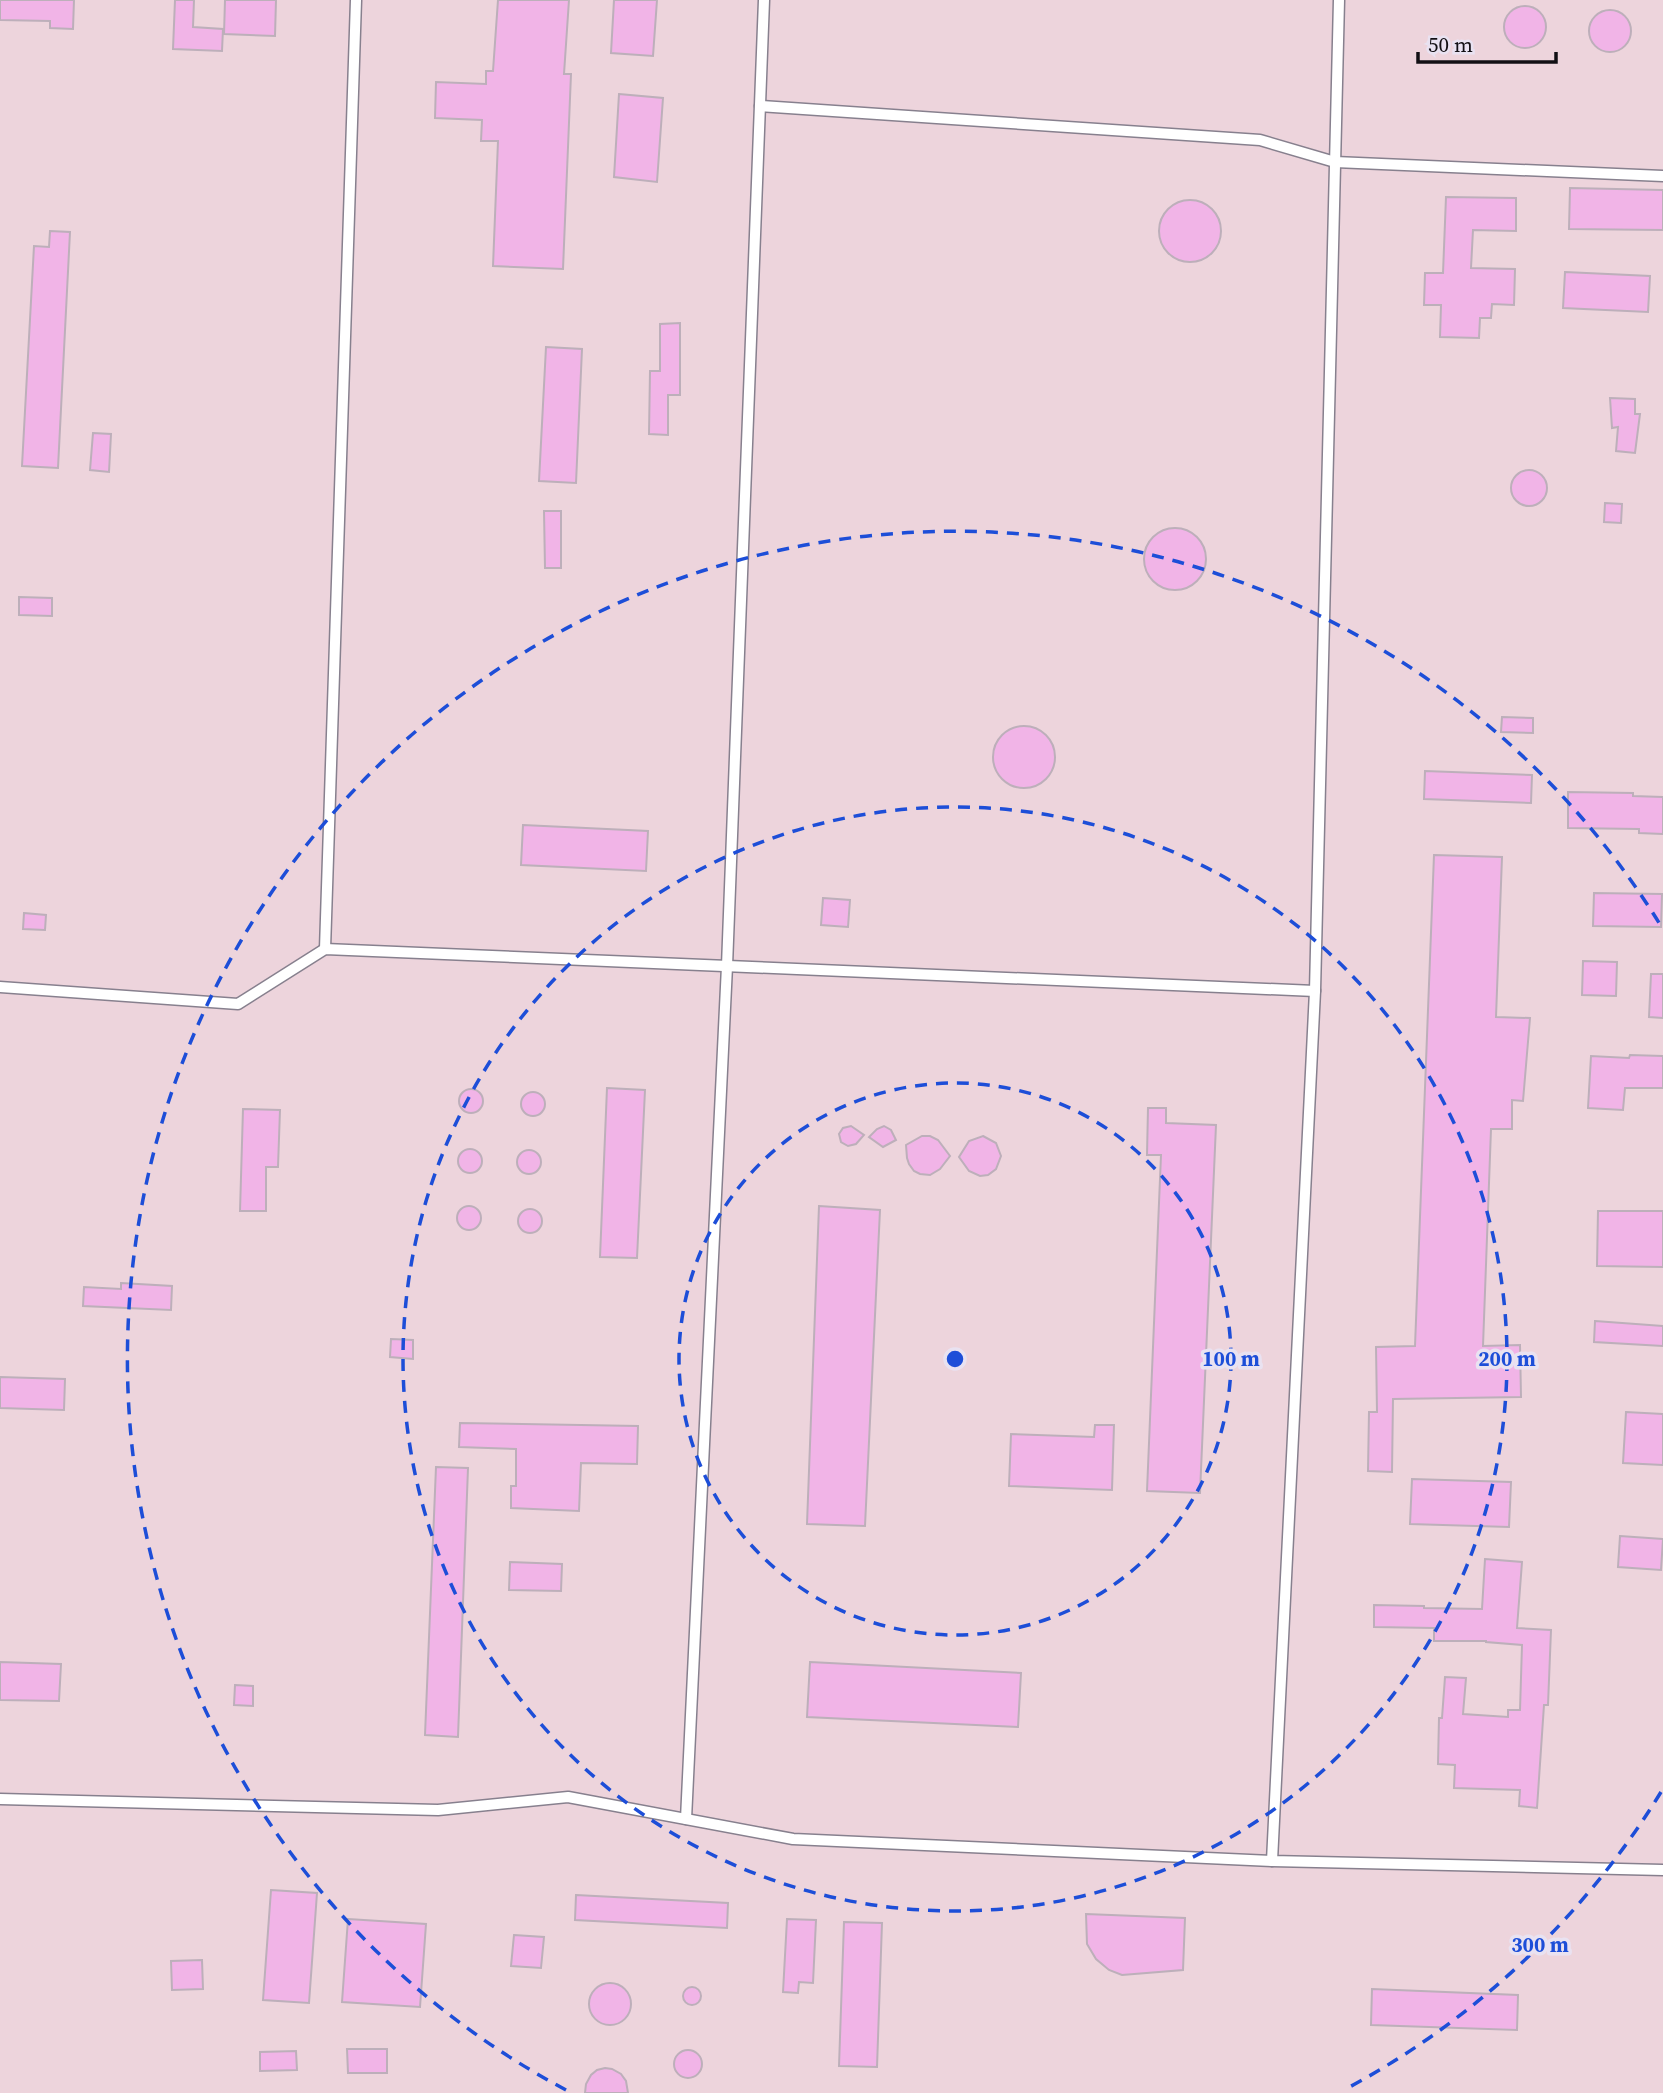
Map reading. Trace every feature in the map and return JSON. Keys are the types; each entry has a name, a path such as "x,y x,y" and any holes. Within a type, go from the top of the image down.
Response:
{"lane":[{"path":"325,949 356,0"},
{"path":"686,1819 727,966 764,0"},
{"path":"1272,1861 1315,991 1339,0"},
{"path":"760,106 1260,140 1335,162 1663,176"},
{"path":"0,986 238,1004 325,949 1315,991"},
{"path":"0,1799 438,1810 568,1797 793,1839 1272,1861 1663,1870"}],"shaded area":[{"path":"0,0 1663,0 1663,2093 0,2093"}],"building":[{"path":"0,0 74,0 73,29 50,28 50,21 0,20"},
{"path":"175,0 194,0 193,27 223,29 222,51 173,49"},
{"path":"225,0 276,0 275,36 224,34"},
{"path":"498,0 569,0 564,74 571,74 563,269 493,266 498,141 481,141 482,120 435,118 436,82 486,84 486,71 493,71"},
{"path":"614,0 657,0 653,56 611,53"},
{"path":"1525,6 1540,12 1546,27 1540,42 1525,48 1510,42 1504,27 1510,12"},
{"path":"1610,10 1625,16 1631,31 1625,46 1610,52 1595,46 1589,31 1595,16"},
{"path":"619,94 663,98 657,182 614,177"},
{"path":"1570,188 1663,190 1663,230 1569,229"},
{"path":"1446,197 1516,198 1516,231 1473,230 1471,268 1515,269 1514,305 1492,304 1491,318 1480,318 1479,338 1440,337 1441,305 1424,305 1425,273 1443,273"},
{"path":"1190,200 1212,209 1221,231 1212,253 1190,262 1168,253 1159,231 1168,209"},
{"path":"50,231 70,232 58,468 22,466 34,246 49,247"},
{"path":"1565,272 1650,276 1648,312 1563,308"},
{"path":"680,323 680,395 668,395 668,435 649,434 650,371 660,371 660,324"},
{"path":"546,347 582,349 576,483 539,481"},
{"path":"1610,398 1635,399 1635,414 1640,414 1635,453 1616,451 1618,427 1612,428"},
{"path":"93,433 111,434 109,472 90,470"},
{"path":"1529,470 1542,475 1547,488 1542,501 1529,506 1516,501 1511,488 1516,475"},
{"path":"1605,503 1622,504 1621,523 1604,522"},
{"path":"544,511 561,511 561,568 545,568"},
{"path":"1175,528 1187,530 1197,537 1204,547 1204,571 1197,581 1187,588 1175,590 1163,588 1153,581 1146,571 1144,559 1146,547 1153,537 1163,530"},
{"path":"19,597 52,598 52,616 19,615"},
{"path":"1502,717 1533,718 1533,733 1501,732"},
{"path":"1024,726 1036,728 1046,735 1053,745 1053,769 1046,779 1036,786 1024,788 1012,786 1002,779 995,769 993,757 995,745 1002,735 1012,728"},
{"path":"1425,771 1532,775 1531,803 1424,799"},
{"path":"1568,792 1633,793 1633,796 1663,797 1663,834 1639,833 1639,829 1568,828"},
{"path":"523,825 648,831 646,871 521,865"},
{"path":"1434,855 1502,857 1496,1017 1530,1018 1523,1101 1512,1100 1512,1129 1491,1129 1483,1346 1520,1345 1521,1397 1393,1399 1392,1472 1368,1471 1369,1412 1377,1412 1376,1347 1415,1346"},
{"path":"1594,893 1662,894 1661,927 1593,926"},
{"path":"823,898 850,900 848,927 821,925"},
{"path":"24,913 46,915 45,930 23,929"},
{"path":"1583,961 1617,962 1616,996 1582,995"},
{"path":"1651,974 1663,974 1663,1018 1649,1017"},
{"path":"1630,1055 1663,1056 1663,1088 1625,1088 1623,1110 1588,1108 1591,1056 1629,1058"},
{"path":"607,1088 645,1090 637,1258 600,1257"},
{"path":"471,1089 479,1093 483,1101 479,1109 471,1113 463,1109 459,1101 463,1093"},
{"path":"533,1092 541,1096 545,1104 541,1112 533,1116 525,1112 521,1104 525,1096"},
{"path":"1148,1108 1166,1108 1166,1123 1216,1125 1200,1493 1147,1491 1161,1155 1147,1155"},
{"path":"243,1109 280,1110 278,1167 266,1167 266,1211 240,1211"},
{"path":"851,1126 864,1135 856,1144 848,1146 841,1142 839,1134 843,1128"},
{"path":"884,1126 891,1130 896,1140 883,1147 869,1137"},
{"path":"922,1136 938,1140 950,1156 940,1169 930,1175 914,1171 907,1158 906,1145"},
{"path":"983,1136 996,1143 1001,1156 996,1169 988,1175 980,1176 969,1171 959,1157 969,1141"},
{"path":"470,1149 478,1153 482,1161 478,1169 470,1173 462,1169 458,1161 462,1153"},
{"path":"529,1150 537,1154 541,1162 537,1170 529,1174 521,1170 517,1162 521,1154"},
{"path":"469,1206 477,1210 481,1218 477,1226 469,1230 461,1226 457,1218 461,1210"},
{"path":"819,1206 880,1210 865,1526 807,1524"},
{"path":"530,1209 538,1213 542,1221 538,1229 530,1233 522,1229 518,1221 522,1213"},
{"path":"1598,1211 1663,1211 1663,1267 1597,1266"},
{"path":"121,1283 172,1286 171,1310 83,1306 84,1287 121,1289"},
{"path":"1595,1321 1663,1326 1663,1346 1594,1342"},
{"path":"391,1339 413,1340 413,1359 390,1357"},
{"path":"0,1377 65,1379 64,1410 0,1408"},
{"path":"1626,1412 1663,1414 1663,1465 1623,1463"},
{"path":"460,1423 638,1426 637,1464 581,1463 579,1511 511,1508 511,1486 516,1486 516,1449 459,1447"},
{"path":"1095,1425 1114,1425 1112,1490 1009,1486 1011,1434 1094,1437"},
{"path":"436,1467 468,1468 458,1737 425,1735"},
{"path":"1412,1479 1511,1482 1509,1527 1410,1524"},
{"path":"1620,1536 1663,1539 1661,1570 1618,1567"},
{"path":"1485,1559 1522,1562 1517,1628 1551,1630 1548,1705 1544,1705 1537,1808 1519,1806 1520,1790 1454,1788 1455,1765 1438,1764 1439,1718 1442,1718 1445,1677 1466,1678 1463,1714 1508,1717 1508,1710 1520,1710 1522,1645 1486,1641 1434,1641 1434,1628 1374,1627 1374,1605 1482,1609"},
{"path":"510,1562 562,1564 561,1591 509,1590"},
{"path":"0,1662 61,1664 59,1701 0,1700"},
{"path":"810,1662 1021,1673 1018,1727 807,1717"},
{"path":"235,1685 253,1686 253,1706 234,1705"},
{"path":"271,1890 317,1893 309,2003 263,2000"},
{"path":"576,1895 728,1903 727,1928 575,1920"},
{"path":"1086,1914 1185,1918 1183,1970 1122,1975 1109,1970 1096,1959 1087,1944"},
{"path":"348,1919 426,1924 420,2007 342,2002"},
{"path":"787,1919 816,1920 813,1983 799,1982 798,1993 783,1992"},
{"path":"844,1922 882,1923 877,2067 839,2066"},
{"path":"514,1935 544,1937 541,1968 511,1966"},
{"path":"202,1960 203,1989 172,1990 171,1961"},
{"path":"610,1983 625,1989 631,2004 625,2019 610,2025 595,2019 589,2004 595,1989"},
{"path":"688,1987 696,1987 701,1996 699,2003 688,2005 683,2000 683,1992"},
{"path":"1372,1989 1518,1995 1517,2030 1371,2025"},
{"path":"347,2049 387,2049 387,2073 348,2073"},
{"path":"688,2050 698,2054 702,2064 698,2074 688,2078 678,2074 674,2064 678,2054"},
{"path":"296,2051 297,2070 260,2071 260,2052"},
{"path":"605,2068 621,2074 626,2081 628,2093 585,2093 591,2075"}]}
